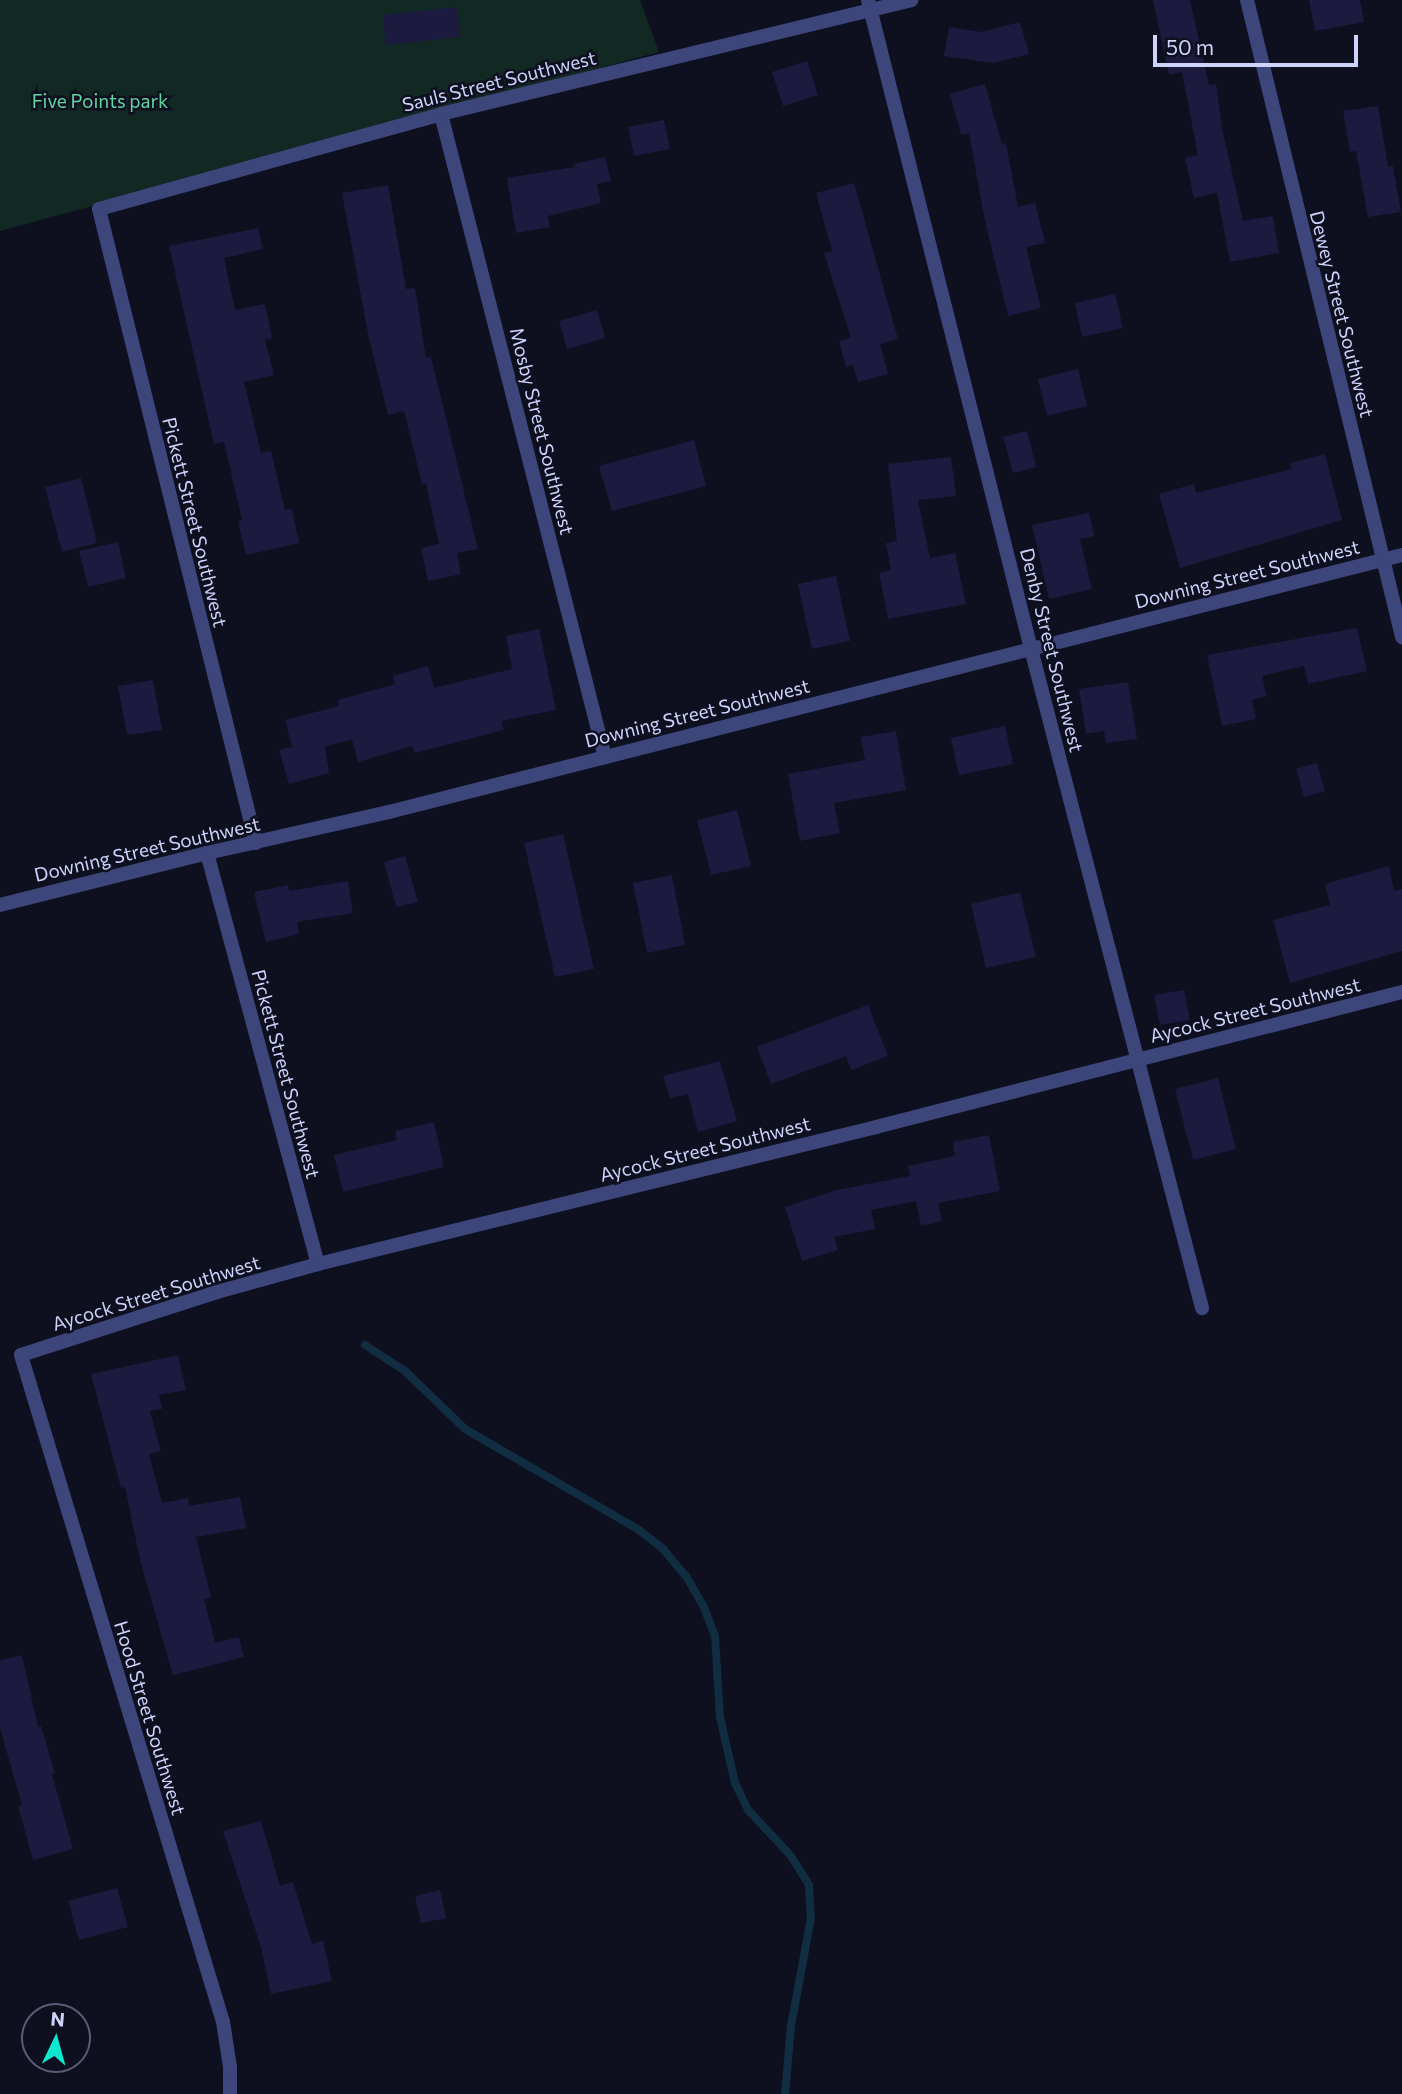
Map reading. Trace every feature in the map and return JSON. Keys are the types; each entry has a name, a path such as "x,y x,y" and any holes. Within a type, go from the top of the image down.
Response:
{"street":[{"name":"Sauls Street Southwest","path":"99,209 441,114 870,5 911,0"},
{"name":"Dewey Street Southwest","path":"1247,0 1402,637"},
{"name":"Denby Street Southwest","path":"870,5 1031,649 1202,1308"},
{"name":"Mosby Street Southwest","path":"441,114 605,757"},
{"name":"Pickett Street Southwest","path":"99,209 256,843"},
{"name":"Downing Street Southwest","path":"0,905 207,853 388,813 1402,555"},
{"name":"Pickett Street Southwest","path":"207,853 318,1264"},
{"name":"Aycock Street Southwest","path":"22,1355 218,1292 318,1264 1402,992"},
{"name":"Hood Street Southwest","path":"22,1355 223,2022 230,2067 230,2094"}],"green space":[{"name":"Five Points park","path":"0,0 640,0 659,52 0,231"}],"building":[{"path":"1153,0 1190,0 1209,85 1216,84 1222,128 1243,221 1273,216 1279,253 1230,262 1217,193 1194,198 1185,158 1198,155 1182,72 1169,75"},
{"path":"1309,0 1360,0 1364,22 1315,31"},
{"path":"457,7 460,37 386,45 383,15"},
{"path":"1020,22 1029,54 993,63 944,56 949,27 981,32"},
{"path":"807,61 818,95 783,106 772,72"},
{"path":"985,84 1002,144 1006,143 1018,207 1035,203 1045,243 1026,247 1041,308 1008,316 984,216 969,133 961,135 950,94"},
{"path":"1378,106 1388,167 1393,166 1401,212 1368,217 1356,151 1350,152 1343,111"},
{"path":"664,120 670,149 634,156 628,127"},
{"path":"605,157 611,181 597,184 601,203 548,216 550,227 516,233 507,178 575,167 574,164"},
{"path":"854,183 898,339 880,344 888,374 858,382 853,365 846,367 839,341 851,338 824,253 832,251 816,193"},
{"path":"388,185 406,289 415,288 426,358 431,357 478,549 457,553 461,574 428,581 421,548 439,544 426,483 422,484 404,411 388,415 369,339 342,193"},
{"path":"258,228 263,249 224,258 235,310 265,304 272,338 265,340 274,375 244,382 261,453 271,451 285,510 292,509 299,543 246,555 238,521 242,520 224,442 214,444 169,246"},
{"path":"1115,294 1123,328 1082,337 1075,303"},
{"path":"597,310 605,338 567,349 559,321"},
{"path":"1078,369 1087,406 1047,416 1038,379"},
{"path":"1027,431 1036,467 1013,473 1003,437"},
{"path":"694,440 706,486 612,511 599,466"},
{"path":"1325,454 1342,520 1180,568 1159,494 1194,484 1196,493 1292,469 1290,463"},
{"path":"951,457 956,496 918,500 930,558 955,553 966,604 888,619 879,573 891,570 886,543 897,541 888,464"},
{"path":"81,478 97,543 62,552 45,487"},
{"path":"1089,513 1094,536 1080,539 1092,589 1049,599 1032,525"},
{"path":"118,542 126,578 88,587 79,551"},
{"path":"836,576 850,641 812,649 798,584"},
{"path":"1357,628 1367,671 1308,684 1304,666 1262,676 1267,696 1252,700 1256,719 1222,726 1207,655"},
{"path":"539,629 556,710 501,721 504,730 414,753 412,746 358,762 352,740 325,746 329,773 289,784 279,750 292,747 285,720 339,706 338,700 395,684 393,676 428,666 434,688 512,669 506,636"},
{"path":"153,680 162,730 127,735 118,686"},
{"path":"1128,682 1137,739 1106,743 1104,731 1086,734 1079,689"},
{"path":"1005,726 1013,764 959,775 951,738"},
{"path":"896,731 906,790 834,803 840,833 800,841 788,774 865,760 861,737"},
{"path":"1317,763 1325,791 1304,797 1296,769"},
{"path":"737,810 751,866 711,875 697,820"},
{"path":"563,834 594,969 555,977 524,843"},
{"path":"405,856 418,902 396,907 384,862"},
{"path":"1389,866 1394,891 1402,889 1402,951 1290,983 1273,920 1330,905 1325,884"},
{"path":"672,875 685,945 647,953 633,883"},
{"path":"348,881 353,913 297,922 299,934 266,942 254,892 288,885 289,891"},
{"path":"1020,892 1036,957 986,968 971,904"},
{"path":"1184,990 1190,1020 1160,1025 1154,995"},
{"path":"868,1005 888,1056 851,1070 846,1056 771,1084 757,1047"},
{"path":"720,1061 737,1121 698,1132 688,1094 670,1098 663,1076"},
{"path":"1218,1078 1236,1149 1193,1160 1175,1089"},
{"path":"434,1122 444,1167 343,1192 334,1155 397,1140 395,1131"},
{"path":"989,1135 1000,1191 938,1203 942,1221 921,1226 916,1201 871,1210 875,1229 834,1237 838,1250 802,1261 785,1207 837,1190 910,1176 908,1166 955,1156 953,1142"},
{"path":"178,1355 186,1390 159,1395 162,1409 150,1411 161,1451 149,1454 162,1503 188,1498 189,1506 240,1497 246,1528 196,1537 211,1597 204,1599 215,1643 239,1637 244,1657 173,1675 140,1560 125,1487 121,1488 91,1374"},
{"path":"22,1655 38,1727 41,1726 55,1773 52,1774 73,1849 33,1860 18,1806 22,1805 0,1728 0,1660"},
{"path":"261,1821 280,1886 293,1882 312,1944 323,1941 332,1981 271,1994 261,1947 223,1831"},
{"path":"117,1888 128,1927 79,1940 68,1901"},
{"path":"440,1890 446,1918 421,1923 415,1896"}],"waterway":[{"path":"365,1345 405,1371 465,1429 639,1530 663,1549 686,1576 703,1605 715,1636 720,1717 735,1783 748,1810 791,1856 809,1885 811,1918 791,2026 785,2094"}]}
